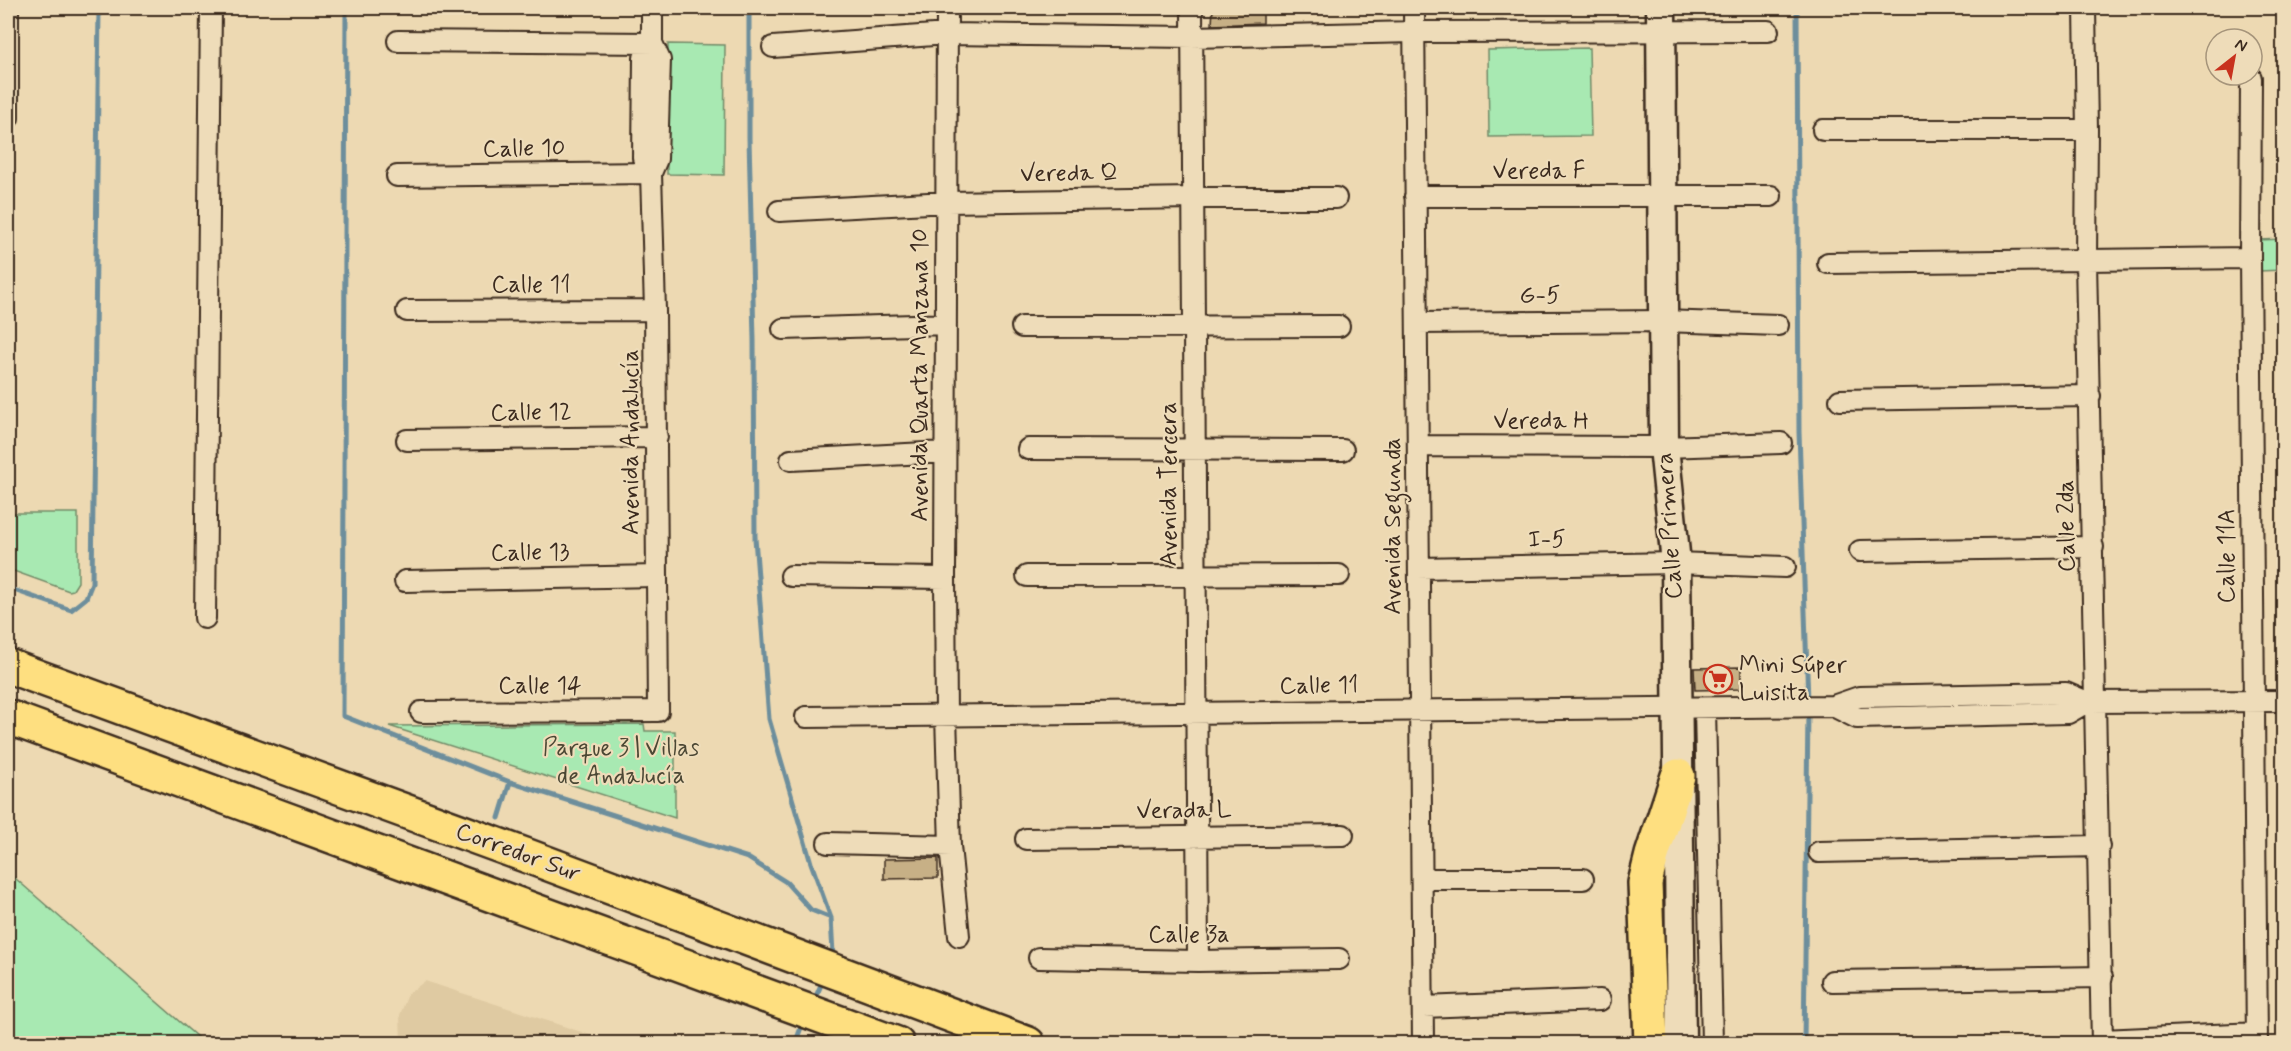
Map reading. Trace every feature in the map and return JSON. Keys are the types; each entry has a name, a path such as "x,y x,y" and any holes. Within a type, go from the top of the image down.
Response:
{"highway":[{"name":"Corredor Sur","path":"8,666 514,850 1028,1044"},
{"name":"Corredor Sur","path":"8,717 897,1044"},
{"path":"1651,1044 1646,883 1652,855 1678,776"}],"street":[{"path":"8,8 8,118"},
{"path":"205,618 210,8"},
{"name":"Avenida Andalucía","path":"652,8 652,43 645,58 643,158 651,173 655,310 658,711"},
{"name":"Avenida Quarta Manzana 10","path":"947,8 946,716 950,846 959,936"},
{"name":"Avenida Tercera","path":"1192,8 1198,961"},
{"name":"Avenida Segunda","path":"1414,8 1423,1044"},
{"name":"Calle 2da","path":"2085,8 2086,261 2093,547 2091,702 2099,846 2102,1042"},
{"path":"773,47 947,34 1192,38 1414,32 1662,19 1768,31"},
{"name":"Calle Primera","path":"1662,19 1664,447 1676,563 1681,1044"},
{"path":"398,41 652,43"},
{"name":"Calle 11A","path":"2251,87 2250,258 2257,1038"},
{"path":"1823,130 2087,130"},
{"name":"Calle 10","path":"397,176 651,173"},
{"name":"Vereda F","path":"1416,196 1771,196"},
{"name":"Vereda Q","path":"779,211 947,202 1336,198"},
{"path":"1828,263 2250,258"},
{"name":"Calle 11","path":"407,311 655,310"},
{"name":"G-5","path":"1417,323 1663,321 1778,325"},
{"path":"783,329 946,324"},
{"path":"1022,327 1339,326"},
{"path":"1840,400 2090,396"},
{"name":"Calle 12","path":"407,440 657,437"},
{"name":"Vereda H","path":"1418,446 1664,447 1781,443"},
{"path":"1028,449 1343,450"},
{"path":"791,460 945,452"},
{"path":"1860,551 2093,547"},
{"name":"I-5","path":"1419,568 1676,563 1785,567"},
{"path":"1027,576 1339,575"},
{"name":"Calle 13","path":"405,581 657,576"},
{"path":"791,576 945,578"},
{"name":"Calle 11","path":"806,717 1826,707 1859,697 1956,706 2066,693 2091,702 2283,701"},
{"path":"1705,708 1712,1044"},
{"name":"Calle 14","path":"421,712 658,711"},
{"name":"Verada L","path":"1026,839 1343,835"},
{"path":"828,843 950,846"},
{"path":"1819,852 2099,846"},
{"path":"1422,879 1583,879"},
{"name":"Calle 3a","path":"1039,958 1198,961 1339,959"},
{"path":"1832,981 2102,977"},
{"path":"1423,1007 1599,1000"},
{"path":"2102,1042 2257,1038"}],"shaded area":[{"path":"425,981 615,1043 401,1043 400,1015 408,994"}],"green space":[{"path":"668,44 725,45 724,175 667,174"},
{"path":"1589,48 1591,136 1489,137 1488,50"},
{"path":"2283,239 2283,270 2259,271 2259,240"},
{"path":"8,513 78,513 78,582 73,590 69,591 8,569"},
{"name":"Parque 3 | Villas de Andalucía","path":"644,724 645,731 675,731 675,818 389,726"},
{"path":"8,872 204,1043 8,1043"}],"building":[{"path":"1213,8 1263,8 1263,23 1212,25"},
{"name":"Mini Súper Luisita","path":"1741,667 1741,689 1695,690 1694,668"},
{"path":"938,858 938,878 884,879 884,859"}],"waterway":[{"path":"8,588 71,610 86,598 92,583 99,8"},
{"path":"346,8 343,716 510,782 499,818"},
{"path":"749,8 755,538 769,719 811,863 831,918 833,954"},
{"path":"1797,8 1799,432 1808,702"},
{"path":"1804,1044 1808,711"},
{"path":"510,782 748,858 786,882 811,910 831,918"},
{"path":"814,1001 824,978"},
{"path":"795,1044 803,1022"}],"place":[{"name":"Mini Súper Luisita","path":"1718,679"}]}
